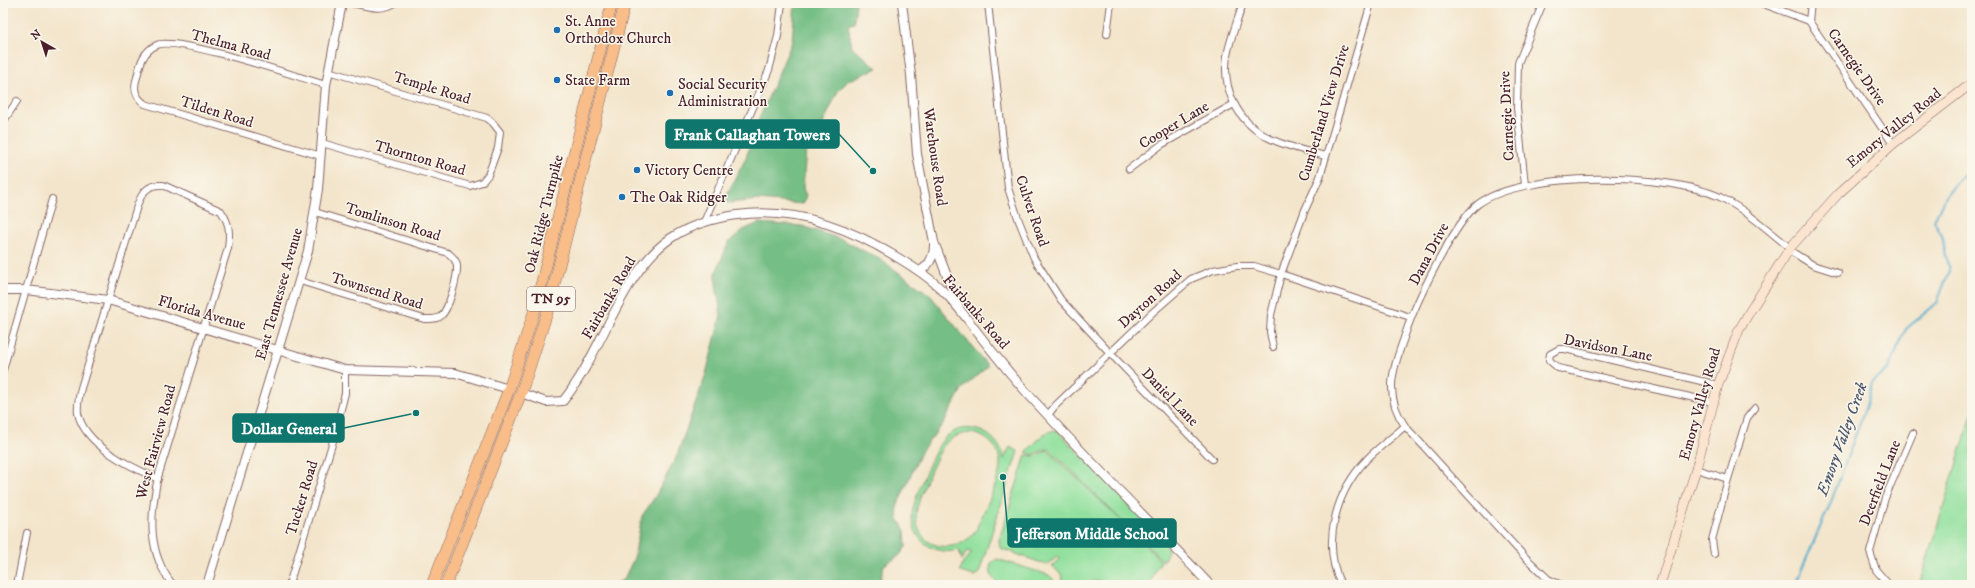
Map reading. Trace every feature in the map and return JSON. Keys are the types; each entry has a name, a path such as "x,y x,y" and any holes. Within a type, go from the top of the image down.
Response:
{"highway":[{"name":"Oak Ridge Turnpike","path":"432,585 509,389 535,309 612,3"},
{"name":"Oak Ridge Turnpike","path":"446,585 521,393 555,284 625,3"},
{"path":"597,66 609,69"},
{"path":"509,389 521,393"}],"main road":[{"name":"Emory Valley Road","path":"1660,585 1696,469 1718,385 1739,330 1790,249 1838,194 1893,144 1972,83"}],"street":[{"name":"East Tennessee Avenue","path":"207,585 300,281 315,212 326,85 342,3"},
{"path":"351,3 378,9 395,3"},
{"path":"704,222 768,70 778,36 782,3"},
{"name":"Warehouse Road","path":"902,3 911,76 917,154 934,242 959,309"},
{"name":"Culver Road","path":"988,3 1008,188 1019,221 1043,274 1061,300 1110,354"},
{"path":"1107,34 1111,3"},
{"path":"1243,3 1227,55 1226,80 1234,104 1254,128 1267,138 1325,156"},
{"name":"Cumberland View Drive","path":"1273,347 1270,332 1271,315 1281,274 1305,210 1320,177 1371,3"},
{"name":"Carnegie Drive","path":"1525,185 1517,108 1518,63 1543,3"},
{"path":"1760,3 1809,22"},
{"name":"Carnegie Drive","path":"1811,3 1809,22 1893,144"},
{"name":"Thelma Road","path":"140,67 147,52 159,44 166,43 194,47 326,85"},
{"name":"Tilden Road","path":"140,67 135,88 139,100 145,104 321,156"},
{"name":"Temple Road","path":"328,71 486,118 493,123 500,132 496,156"},
{"path":"3,122 18,101"},
{"name":"Cooper Lane","path":"1129,169 1161,145 1234,104"},
{"name":"Thornton Road","path":"322,143 470,186 482,182 488,176 496,156"},
{"name":"Dana Drive","path":"1561,585 1546,582 1405,426 1395,409 1391,387 1394,366 1410,317 1441,257 1463,219 1478,205 1489,198 1525,185 1565,180 1629,179 1692,188 1719,197 1741,209 1790,249 1813,265 1838,273"},
{"name":"West Fairview Road","path":"158,479 136,469 103,447 88,434 79,418 78,404 81,388 142,194 148,187 163,184 221,211 230,228 228,248 158,479 152,512 153,543 159,563 173,585"},
{"path":"3,370 52,199"},
{"name":"Tomlinson Road","path":"315,212 448,253 457,264 457,276 453,289"},
{"name":"Fairbanks Road","path":"521,393 546,402 563,401 578,381 642,267 659,247 672,237 689,227 725,216 750,213 777,213 805,217 851,232 864,238 920,271 943,290 993,353 1048,415 1210,585"},
{"path":"920,271 930,262 934,253 934,242"},
{"name":"Dayton Road","path":"1048,415 1055,406 1153,312 1191,279 1213,270 1238,266 1254,266 1410,317"},
{"name":"Townsend Road","path":"300,281 424,319 434,320 441,316 446,310 453,289"},
{"name":"Florida Avenue","path":"3,290 26,290 108,300 345,370 455,373 509,389"},
{"name":"Davidson Lane","path":"1713,402 1558,368 1549,360 1550,354 1559,349 1565,349 1718,385"},
{"name":"Daniel Lane","path":"1110,354 1212,459"},
{"name":"Tucker Road","path":"289,585 333,441 345,393 345,370"},
{"path":"1714,554 1712,540 1728,479 1747,418 1755,408"},
{"path":"1342,585 1334,561 1332,543 1338,505 1345,489 1368,458 1405,426"},
{"name":"Deerfield Lane","path":"1889,585 1876,570 1870,552 1885,498 1913,433"},
{"path":"1696,469 1728,479"},
{"path":"17,585 27,533"}],"green space":[{"path":"795,3 856,3 854,23 848,25 852,47 877,68 848,81 838,91 820,130 807,133 803,189 806,195 803,204 758,200 727,203 726,196 746,158 759,119 792,42"},
{"path":"759,223 802,226 843,240 881,260 930,295 988,366 962,389 943,424 922,450 897,506 898,519 905,530 906,547 899,556 884,565 879,585 614,585 624,579 634,558 642,516 655,497 676,458 706,374 721,315 716,284 716,272 729,242 743,230"},
{"path":"1972,414 1972,585 1919,585"},
{"path":"961,429 976,430 989,435 999,445 1004,459 1010,447 1018,451 979,573 974,576 960,572 963,562 972,553 967,551 962,560 959,550 942,551 927,545 921,540 917,533 913,525 912,516 919,489 939,445 951,433","holes":["969,433 987,439 998,453 1000,465 997,480 976,530 970,538 953,546 935,545 921,534 917,524 916,516 919,502 933,465 945,444 950,439 959,435"]},
{"path":"1054,430 1058,431 1166,544 1168,552 1163,561 1049,449 1033,455 1026,452 1044,434"},
{"path":"1047,450 1122,521 1161,561 1155,570 1150,585 1115,585 1096,580 1084,585 1064,585 1061,574 1052,566 1060,559 1058,556 1047,565 1000,548 999,540 1026,455 1035,456"},
{"path":"997,559 1049,575 1053,579 1054,585 999,584 992,577 990,569 991,563"}],"waterway":[{"name":"Emory Valley Creek","path":"1795,585 1831,502 1865,409 1872,383 1889,368 1906,329 1937,303 1949,271 1942,235 1934,221 1949,192 1959,180 1972,169"}],"place":[{"name":"St. Anne Orthodox Church","path":"557,30"},
{"name":"State Farm","path":"557,80"},
{"name":"Social Security Administration","path":"670,93"},
{"name":"Victory Centre","path":"637,170"},
{"name":"Frank Callaghan Towers","path":"873,171"},
{"name":"The Oak Ridger","path":"622,197"},
{"name":"Dollar General","path":"416,413"},
{"name":"Jefferson Middle School","path":"1003,477"}]}
